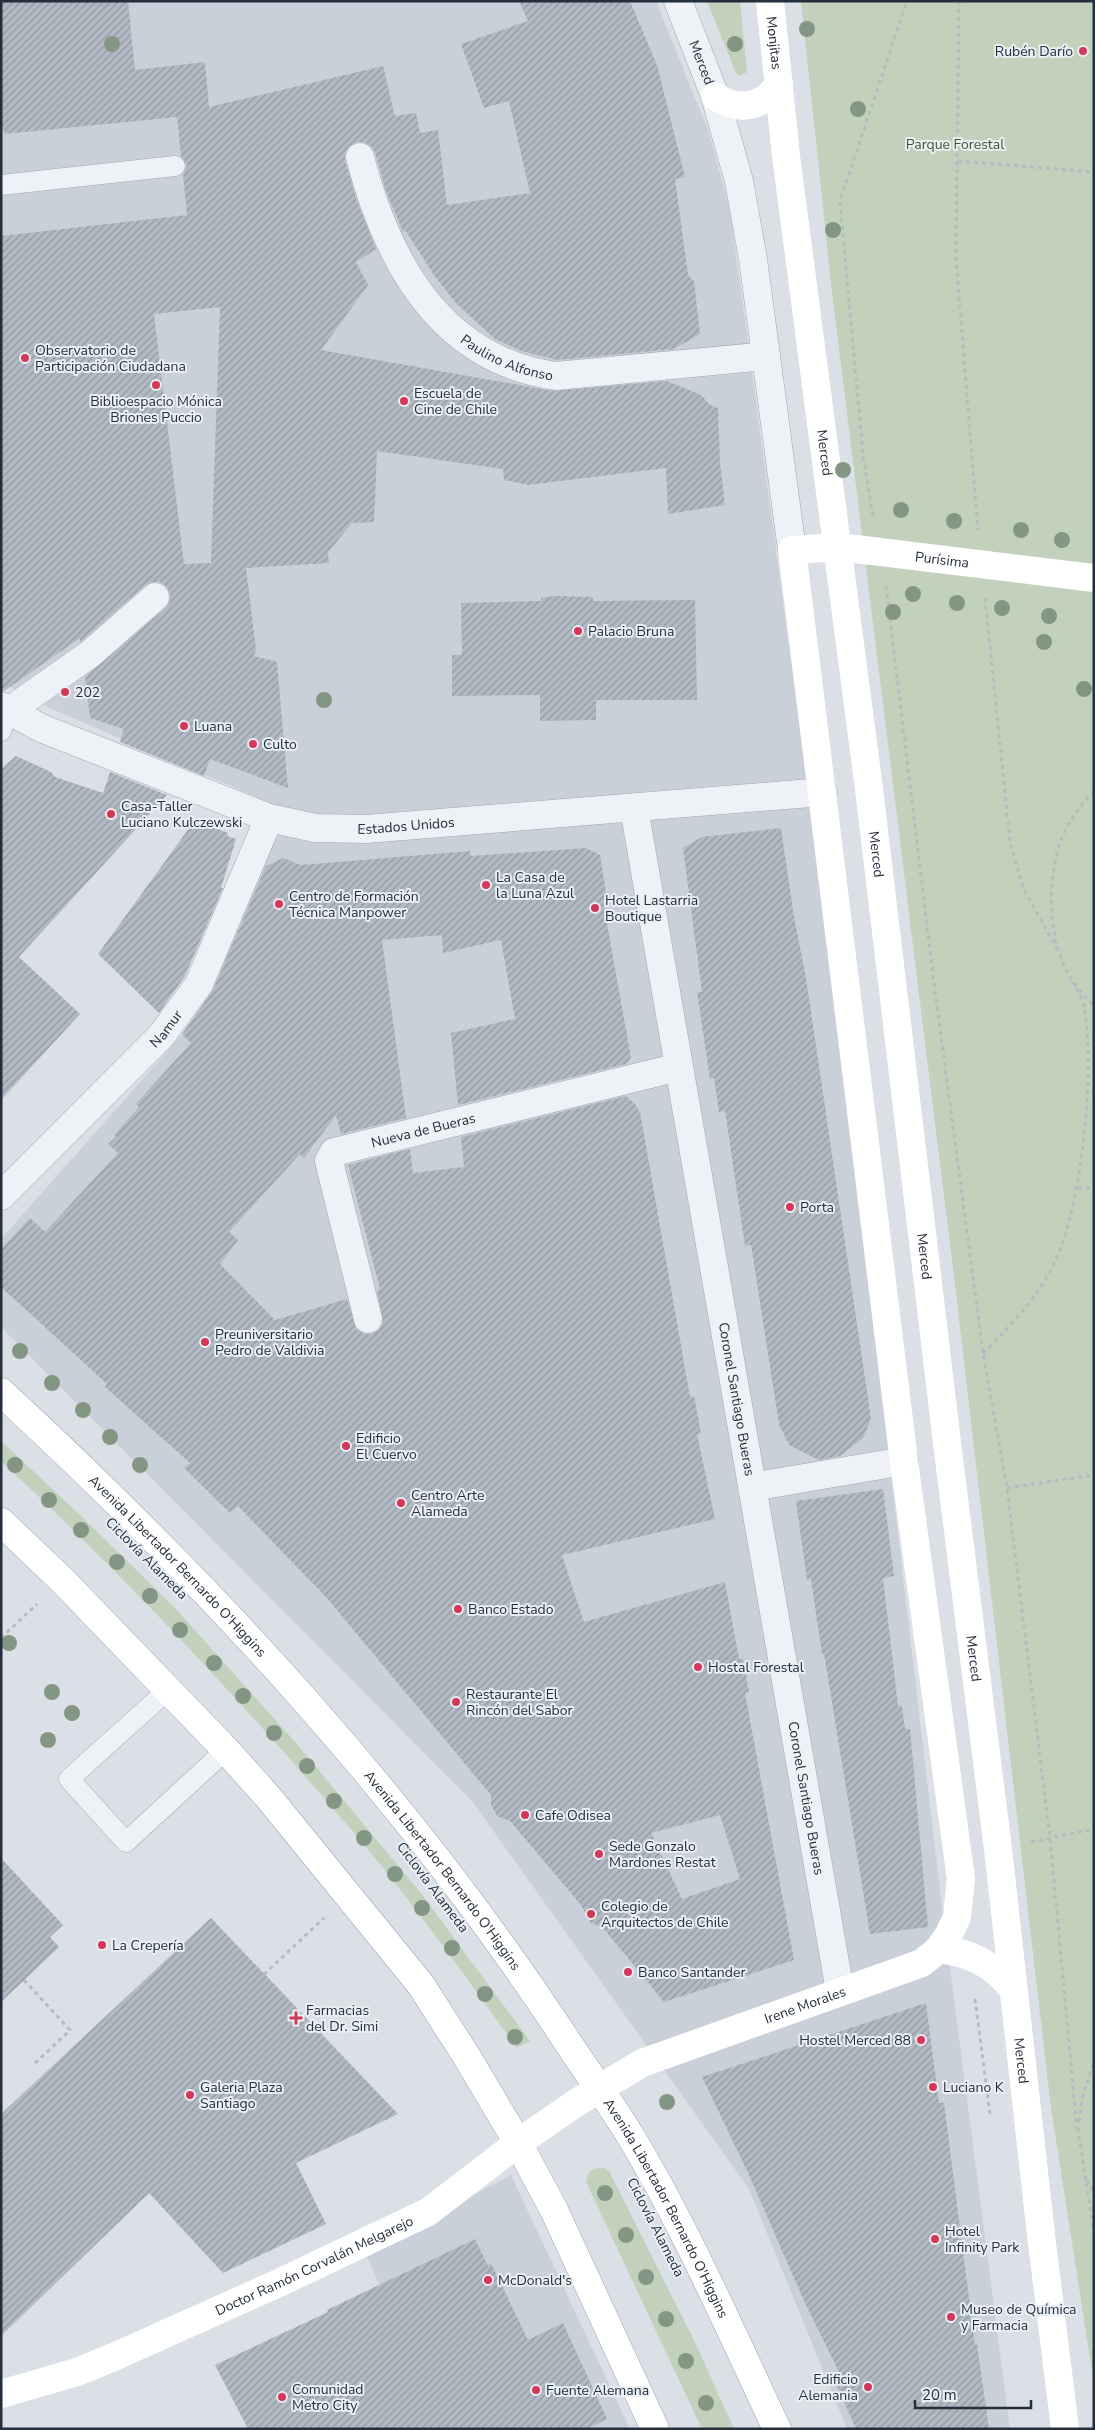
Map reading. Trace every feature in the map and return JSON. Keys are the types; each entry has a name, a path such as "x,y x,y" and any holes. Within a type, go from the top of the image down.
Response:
{"main road":[{"name":"Monjitas","path":"770,1 779,84"},
{"path":"715,96 725,103 751,106 772,95 779,84"},
{"name":"Merced","path":"779,84 786,156 839,547 998,1849 1065,2429"},
{"name":"Purísima","path":"792,550 839,547 1094,578"},
{"name":"Merced","path":"792,550 904,1461 961,1879"},
{"name":"Avenida Libertador Bernardo O'Higgins","path":"1,1392 157,1542 296,1688 405,1819 471,1904 526,1978 636,2146 675,2215 777,2429"},
{"path":"1,1522 62,1580 226,1750 421,1985 467,2057 518,2143 554,2210 655,2429"},
{"name":"Irene Morales","path":"599,2087 642,2063 922,1963 939,1949 957,1917 961,1879"},
{"path":"939,1949 959,1952 978,1958 1003,1977 1013,1989"},
{"name":"Doctor Ramón Corvalán Melgarejo","path":"1,2394 77,2372 108,2359 280,2282 428,2212 518,2143 599,2087"}],"street":[{"name":"Merced","path":"678,1 715,96 739,181 753,259 792,550"},
{"name":"Paulino Alfonso","path":"360,157 370,195 384,233 416,288 435,313 456,334 480,351 505,364 531,373 556,376 766,356"},
{"path":"4,716 90,654 154,597"},
{"name":"Estados Unidos","path":"4,716 41,728 269,818 315,828 366,830 823,792"},
{"name":"Coronel Santiago Bueras","path":"634,808 840,1991"},
{"name":"Namur","path":"1,1196 162,1036 184,1006 207,966 269,818"},
{"name":"Nueva de Bueras","path":"368,1318 329,1161 334,1152 342,1148 679,1067"},
{"path":"752,1487 904,1461"}],"lane":[{"path":"1,185 175,166"},
{"path":"169,1689 70,1780 126,1842 226,1750"}],"path":[{"path":"907,1 840,200 863,455 887,592 933,975 984,1353 1007,1488 1050,1838 1077,2129 1094,2235"},
{"path":"959,1 956,260 981,564 1010,842 1024,890 1059,952 1084,1005 1089,1041 1086,1134 1078,1188 1057,1257 1049,1272 1013,1324 984,1353"},
{"path":"958,161 1094,172"},
{"path":"1059,952 1050,902 1057,851 1079,806 1094,791"},
{"path":"1073,982 1094,1006"},
{"path":"1078,1188 1094,1189"},
{"path":"1007,1488 1094,1475"},
{"path":"1,1638 62,1580"},
{"path":"258,1980 348,1895"},
{"path":"24,1980 70,2030 32,2066"},
{"path":"1077,2129 1083,2094 1094,2062"},
{"path":"1085,2177 1094,2195"}],"shaded area":[{"path":"1,1 656,1 708,130 730,210 821,882 942,1907 1010,2429 847,2429 749,2189 472,1801 1,1327 1,1239 203,1011 284,809 52,709 1,682"},
{"path":"511,2175 630,2429 446,2429 365,2253"}],"green space":[{"path":"707,1 740,1 747,72 739,76 736,73"},
{"name":"Parque Forestal","path":"801,1 1094,1 1094,2384 1051,2108 954,1276 833,301"},
{"path":"1,1441 175,1608 297,1744 420,1892 530,2041 517,2048 421,1917 361,1841 275,1742 187,1646 49,1506 1,1461"},
{"path":"597,2168 604,2168 609,2171 694,2340 734,2429 702,2429 586,2182 589,2172"}],"building":[{"path":"1,1 128,1 135,70 205,62 209,107 383,66 395,116 416,113 420,133 438,130 447,205 530,193 509,101 484,108 461,44 528,21 519,1 630,1 657,65 685,177 675,179 688,275 694,281 700,334 674,349 557,360 521,351 495,339 456,303 436,278 405,230 403,232 386,191 375,152 371,146 364,142 356,142 348,147 345,161 357,201 376,249 356,262 368,285 321,350 553,391 667,381 701,395 710,405 718,408 720,462 725,505 668,514 666,468 528,485 504,480 503,469 377,451 374,522 352,523 328,552 329,563 246,568 256,649 254,656 277,662 288,788 210,759 204,776 120,742 124,729 90,718 85,677 166,608 170,602 170,594 167,587 160,582 152,582 145,585 80,642 80,638 4,691 1,690 1,236 187,215 183,174 187,165 181,156 177,117 4,134 4,130 1,131","holes":["220,307 211,563 184,564 154,314"]},
{"name":"Palacio Bruna","path":"554,596 593,597 593,601 695,600 697,700 596,700 596,720 540,721 540,695 452,696 452,655 462,655 461,603 541,601 541,598"},
{"path":"16,756 51,772 55,777 103,793 110,772 167,795 19,957 80,1014 1,1100 1,769"},
{"path":"195,820 228,833 227,836 236,839 221,888 223,888 185,976 159,1013 98,954"},
{"path":"781,828 794,917 806,978 871,1419 863,1438 840,1456 819,1460 789,1445 779,1424 751,1245 745,1246 725,1111 719,1112 714,1078 710,1079 697,992 702,992 683,848 702,837"},
{"path":"586,848 600,855 607,900 603,901 631,1058 626,1064 458,1105 451,1033 515,1019 501,940 443,953 442,935 382,940 406,1118 341,1134 336,1115 304,1158 300,1154 229,1232 238,1240 220,1264 275,1320 347,1299 356,1329 364,1334 372,1334 379,1330 383,1323 377,1290 380,1289 348,1165 410,1149 413,1173 464,1167 461,1137 626,1096 635,1104 640,1112 690,1397 694,1396 701,1433 697,1434 715,1519 562,1555 584,1622 725,1582 739,1659 743,1659 749,1692 745,1693 794,1960 664,2002 604,1929 590,1922 581,1905 510,1821 497,1816 491,1805 491,1795 326,1597 238,1506 230,1513 184,1468 190,1463 105,1387 107,1384 1,1287 1,1249 30,1218 45,1232 118,1153 108,1144 116,1137 114,1135 139,1107 136,1104 191,1043 182,1034 213,990 266,866 283,858 301,865 470,851 471,856","holes":["720,1815 740,1879 682,1899 651,1833"]},
{"path":"883,1489 894,1576 883,1578 898,1706 902,1706 905,1729 910,1729 928,1927 870,1934 811,1579 807,1580 796,1501"},
{"path":"1,1858 63,1925 50,1937 59,1947 1,2002"},
{"name":"Galeria Plaza Santiago","path":"211,1918 398,2114 296,2163 326,2224 223,2273 149,2193 1,2336 1,2114"},
{"path":"926,2003 939,2103 944,2103 975,2345 977,2344 989,2429 856,2429 836,2384 843,2380 805,2303 749,2175 702,2077"},
{"path":"475,2239 488,2266 491,2263 528,2340 563,2323 607,2419 586,2429 248,2429 215,2365 328,2312 327,2310"}],"place":[{"name":"Rubén Darío","path":"1083,51"},
{"name":"Observatorio de Participación Ciudadana","path":"25,358"},
{"name":"Biblioespacio Mónica Briones Puccio","path":"156,385"},
{"name":"Escuela de Cine de Chile","path":"404,401"},
{"name":"Palacio Bruna","path":"578,631"},
{"name":"202","path":"65,692"},
{"name":"Luana","path":"184,726"},
{"name":"Culto","path":"253,744"},
{"name":"Casa-Taller Luciano Kulczewski","path":"111,814"},
{"name":"La Casa de la Luna Azul","path":"486,885"},
{"name":"Centro de Formación Técnica Manpower","path":"279,904"},
{"name":"Hotel Lastarria Boutique","path":"595,908"},
{"name":"Porta","path":"790,1207"},
{"name":"Preuniversitario Pedro de Valdivia","path":"205,1342"},
{"name":"Edificio El Cuervo","path":"346,1446"},
{"name":"Centro Arte Alameda","path":"401,1503"},
{"name":"Banco Estado","path":"458,1609"},
{"name":"Hostal Forestal","path":"698,1667"},
{"name":"Restaurante El Rincón del Sabor","path":"456,1702"},
{"name":"Cafe Odisea","path":"525,1815"},
{"name":"Sede Gonzalo Mardones Restat","path":"599,1854"},
{"name":"Colegio de Arquitectos de Chile","path":"591,1914"},
{"name":"La Crepería","path":"102,1945"},
{"name":"Banco Santander","path":"628,1972"},
{"name":"Farmacias del Dr. Simi","path":"296,2018"},
{"name":"Hostel Merced 88","path":"921,2040"},
{"name":"Luciano K","path":"933,2087"},
{"name":"Galeria Plaza Santiago","path":"190,2095"},
{"name":"Hotel Infinity Park","path":"935,2239"},
{"name":"McDonald's","path":"488,2280"},
{"name":"Museo de Química y Farmacia","path":"951,2317"},
{"name":"Edificio Alemania","path":"868,2387"},
{"name":"Fuente Alemana","path":"536,2390"},
{"name":"Comunidad Metro City","path":"282,2397"}]}
